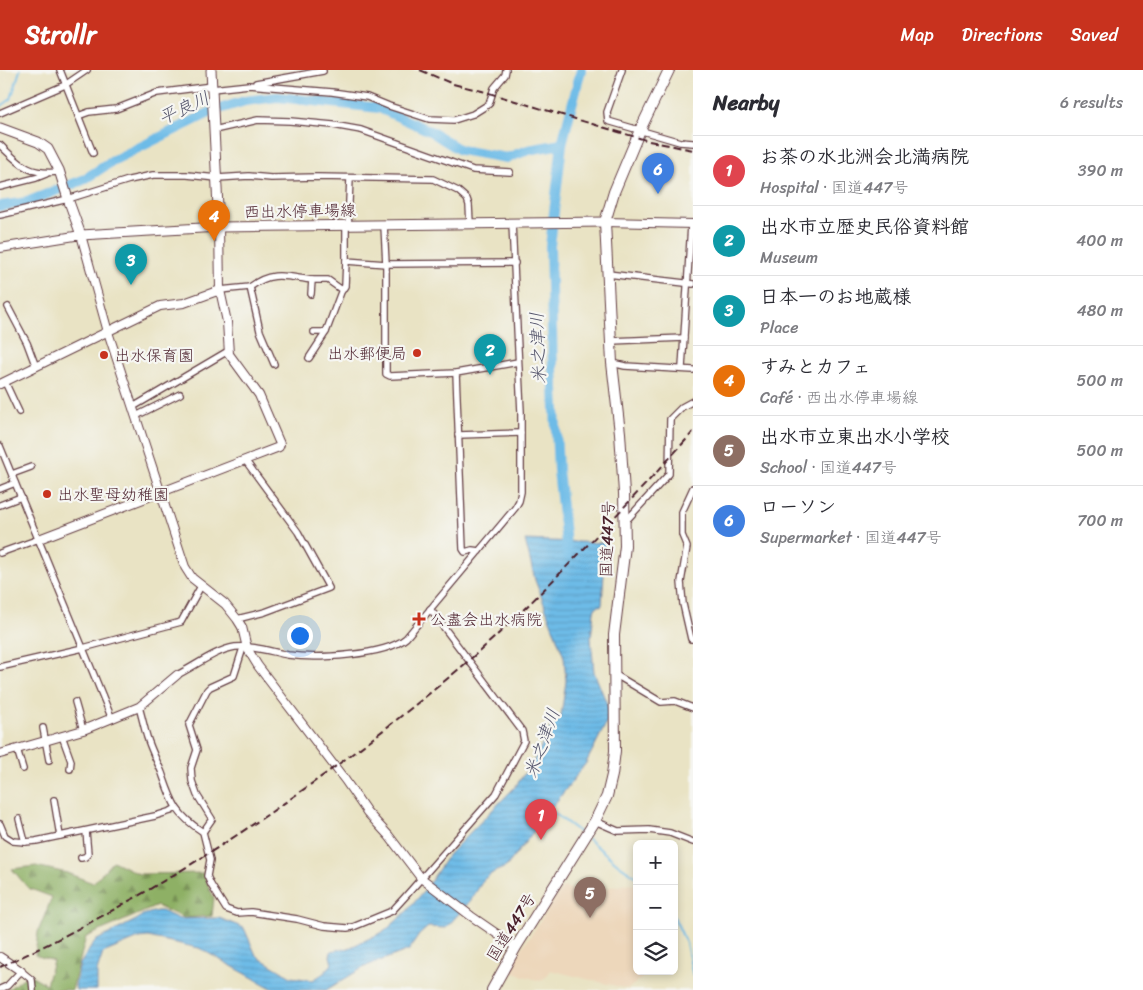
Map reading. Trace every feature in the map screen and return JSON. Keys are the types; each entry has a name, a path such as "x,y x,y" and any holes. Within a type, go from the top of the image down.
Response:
{"highway":[{"name":"国道447号","path":"492,990 516,947 595,822 607,796 612,775 615,751 616,675 614,635 625,546 625,522 620,433 612,363 608,274 601,222 640,130 668,71"}],"main road":[{"path":"211,70 219,227"},
{"path":"0,128 38,142 48,149 59,172 81,235"},
{"name":"西出水停車場線","path":"81,235 219,227 601,222"}],"street":[{"path":"60,70 93,153"},
{"path":"0,113 65,85 87,70"},
{"path":"249,85 367,97 429,119 454,120 473,114 489,104 494,88 505,75 506,70"},
{"path":"622,70 607,112 608,121 680,142 693,143"},
{"path":"78,116 90,112 116,109 157,93 249,85 323,71"},
{"path":"214,130 258,120 333,125 361,130 473,170 510,172"},
{"path":"1,149 21,165 32,170 47,173 59,172"},
{"path":"0,187 36,178 47,173"},
{"path":"0,215 68,199 122,182 153,176 433,179 458,191 467,199 470,223"},
{"path":"309,358 326,332 345,286 350,178"},
{"path":"601,222 692,224 690,284 682,368"},
{"path":"0,754 82,730 139,707 177,675 212,656 235,647 258,648 289,655 317,658 396,646 406,638 519,501 521,492 521,433 514,223"},
{"path":"384,225 386,374 390,376 456,373 518,362"},
{"path":"0,553 279,448 280,444 259,395 228,351 227,322 220,290 219,227"},
{"path":"0,248 81,235 108,332 185,566 192,578 225,604 237,619 242,627 245,648 367,812 389,836 421,878 470,916 516,947"},
{"path":"346,261 386,264 515,263"},
{"path":"608,274 690,284"},
{"path":"19,412 3,383 160,306 184,303 220,290 250,287 261,278 276,275 312,280 328,280 342,290"},
{"path":"311,294 312,280"},
{"path":"250,287 260,332 274,364"},
{"path":"8,308 36,367"},
{"path":"314,332 326,332"},
{"path":"611,342 684,338"},
{"path":"133,407 228,351"},
{"path":"612,363 693,370"},
{"path":"456,373 463,549 465,552 479,551"},
{"path":"136,416 180,394"},
{"path":"625,522 669,474 670,419 682,407 693,401"},
{"path":"458,436 521,433"},
{"path":"0,446 112,718"},
{"path":"237,619 265,612 330,588 298,532 245,460"},
{"path":"12,474 31,467"},
{"path":"0,489 15,482"},
{"path":"693,488 682,512 682,535 690,548 681,582 683,604 691,639 693,639"},
{"path":"0,505 21,497"},
{"path":"0,667 83,648 181,622 201,586"},
{"path":"139,707 147,737 168,794 176,808 191,824 203,832 210,860 207,876 211,886 226,909 237,913 251,912 297,919 337,928 353,927 392,911 496,794 524,741 522,731 430,609"},
{"path":"203,832 212,819 197,795 192,781 191,768 197,750 189,725 207,690 234,676 245,648"},
{"path":"616,675 661,702 675,701 693,708"},
{"path":"75,702 82,730"},
{"path":"43,728 49,760"},
{"path":"62,736 71,761 70,769"},
{"path":"17,749 23,769"},
{"path":"54,800 60,836"},
{"path":"0,824 5,836 13,841 25,842 155,816 176,808"},
{"path":"19,819 25,842"},
{"path":"595,822 618,831 648,830 670,833 691,839"},
{"path":"81,858 88,854 86,831"},
{"path":"0,957 32,980 33,990"},
{"path":"0,989 7,986 20,971"}],"shaded area":[{"path":"633,884 633,975 646,975 628,989 550,970 548,975 541,981 507,971 563,887 582,892"}],"green space":[{"path":"113,861 139,874 203,873 214,898 212,916 184,918 157,906 86,937 72,990 7,990 29,974 46,984 53,961 35,955 38,932 52,897 28,888 12,869 36,866 67,873 93,883"}],"water":[{"path":"525,540 606,543 602,605 596,607 594,611 591,638 594,672 611,714 586,763 534,831 506,867 484,879 471,900 446,928 428,927 419,935 409,950 366,966 326,990 275,990 199,948 148,937 139,938 103,953 97,971 97,990 76,990 75,986 80,964 95,941 138,919 142,915 157,911 162,911 179,919 219,918 244,928 255,953 261,959 291,977 313,980 324,973 332,964 331,951 349,948 385,931 407,911 424,891 449,854 515,787 536,757 550,728 561,716 566,681 564,657 535,580"}],"waterway":[{"path":"0,107 11,99 20,70"},
{"name":"米之津川","path":"567,553 558,470 550,246 562,144 581,70"},
{"name":"平良川","path":"0,206 27,202 83,180 116,159 213,111 245,101 277,97 379,108 430,131 460,150 507,158 528,150 562,144"},
{"path":"550,810 582,834"},
{"path":"588,839 633,874"},
{"path":"678,926 686,943 693,976"}],"railway":[{"path":"420,70 453,84 649,141 693,150"},
{"path":"0,967 61,938 179,872 236,836 292,797 401,717 469,661 514,619 558,576 693,432"}],"place":[{"name":"ローソン","path":"658,194"},
{"name":"すみとカフェ","path":"214,241"},
{"name":"日本一のお地蔵様","path":"131,285"},
{"name":"出水郵便局","path":"417,353"},
{"name":"出水保育園","path":"104,355"},
{"name":"出水市立歴史民俗資料館","path":"490,375"},
{"name":"出水聖母幼稚園","path":"47,494"},
{"name":"公盡会出水病院","path":"419,619"},
{"name":"お茶の水北洲会北満病院","path":"541,840"},
{"name":"出水市立東出水小学校","path":"590,918"}]}
